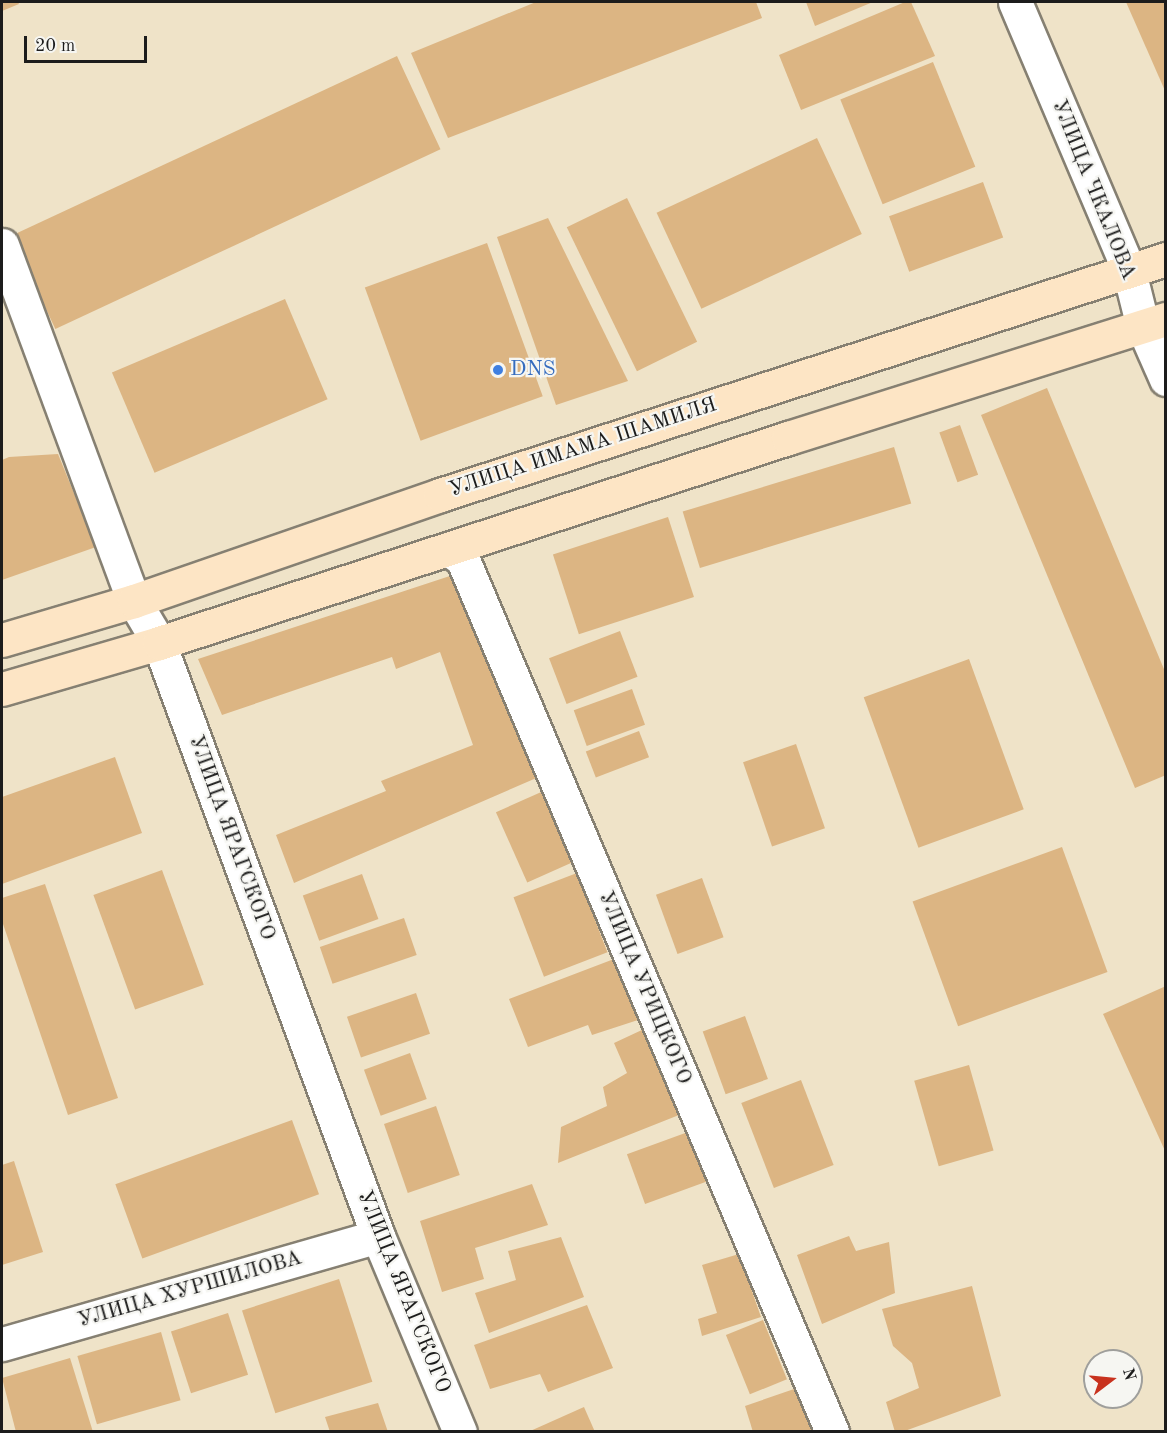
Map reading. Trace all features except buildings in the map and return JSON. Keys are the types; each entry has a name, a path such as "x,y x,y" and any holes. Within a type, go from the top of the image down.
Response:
{"main road":[{"name":"УЛИЦА ИМАМА ШАМИЛЯ","path":"2,640 134,601 452,491 1166,259"},
{"path":"2,689 159,643 788,438 1154,323"}],"street":[{"name":"УЛИЦА ЧКАЛОВА","path":"1015,2 1129,271 1154,323 1166,380"},
{"name":"УЛИЦА ЯРАГСКОГО","path":"2,245 134,601 159,643 378,1236 460,1431"},
{"name":"УЛИЦА УРИЦКОГО","path":"449,549 464,560 832,1431"},
{"name":"УЛИЦА ХУРШИЛОВА","path":"2,1344 378,1236"}],"place":[{"name":"DNS","path":"498,370"}]}
